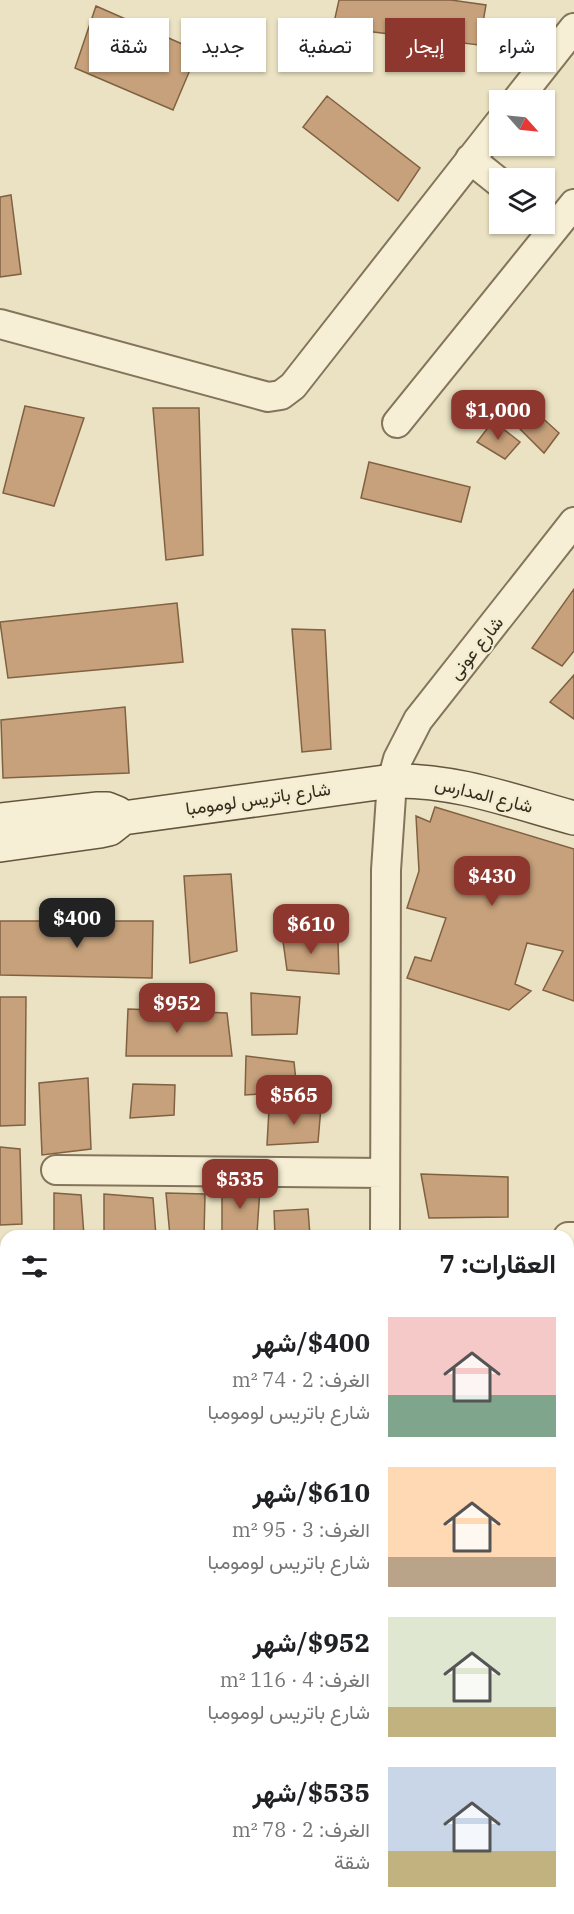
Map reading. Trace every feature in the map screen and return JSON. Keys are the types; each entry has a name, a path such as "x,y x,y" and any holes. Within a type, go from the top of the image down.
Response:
{"street":[{"path":"525,90 574,28"},
{"path":"0,324 268,397 281,395 293,386 489,136"},
{"path":"470,159 489,174"},
{"path":"397,423 558,230 574,204"},
{"name":"شارع عونى","path":"385,1230 387,870 392,781 398,759 418,720 574,522"},
{"name":"شارع المدارس","path":"392,781 412,780 452,785 574,818"},
{"name":"شارع باتريس لومومبا","path":"0,845 100,831 109,829 123,818 392,781"},
{"name":"شارع باتريس لومومبا","path":"0,820 98,809 107,809 123,818"},
{"path":"56,1170 385,1173"}],"building":[{"path":"339,0 451,0 486,5 484,18 477,18 477,45 465,43 465,18 385,18 385,33 373,32 373,18 335,18"},
{"path":"96,6 123,18 92,18"},
{"path":"89,27 89,72 169,72 169,38 181,44 181,72 189,72 173,110 75,68"},
{"path":"327,96 420,168 398,201 303,127"},
{"path":"11,195 21,274 0,277 0,197"},
{"path":"516,394 559,433 544,453 501,410"},
{"path":"25,406 84,418 54,506 3,493"},
{"path":"153,408 199,408 203,555 166,560"},
{"path":"493,421 520,442 505,459 477,442"},
{"path":"369,462 470,487 461,522 361,498"},
{"path":"574,589 574,651 562,666 532,648"},
{"path":"177,603 183,662 8,678 0,622"},
{"path":"292,629 325,630 331,749 302,752"},
{"path":"574,675 574,719 550,702"},
{"path":"125,707 129,773 3,778 1,720"},
{"path":"435,807 574,849 574,1001 543,990 563,951 527,943 515,984 531,991 509,1010 407,978 415,957 431,961 446,918 407,908 419,871 416,816 430,822"},
{"path":"231,874 237,951 190,963 184,876"},
{"path":"0,921 153,921 152,978 0,975"},
{"path":"282,934 338,942 339,974 287,970"},
{"path":"251,993 300,997 297,1034 252,1035"},
{"path":"0,997 26,997 25,1125 0,1126"},
{"path":"128,1009 227,1013 232,1056 126,1056"},
{"path":"246,1056 294,1062 297,1091 245,1095"},
{"path":"88,1078 91,1149 42,1155 39,1083"},
{"path":"133,1084 175,1085 174,1115 130,1118"},
{"path":"321,1107 318,1142 267,1145 269,1109"},
{"path":"0,1147 20,1149 22,1224 0,1225"},
{"path":"421,1174 508,1177 508,1217 429,1218"},
{"path":"222,1188 260,1188 257,1230 222,1230"},
{"path":"54,1193 81,1195 84,1230 54,1230"},
{"path":"166,1193 205,1194 204,1230 169,1230"},
{"path":"104,1194 153,1198 156,1230 104,1230"},
{"path":"308,1209 310,1230 275,1230 274,1211"}]}
